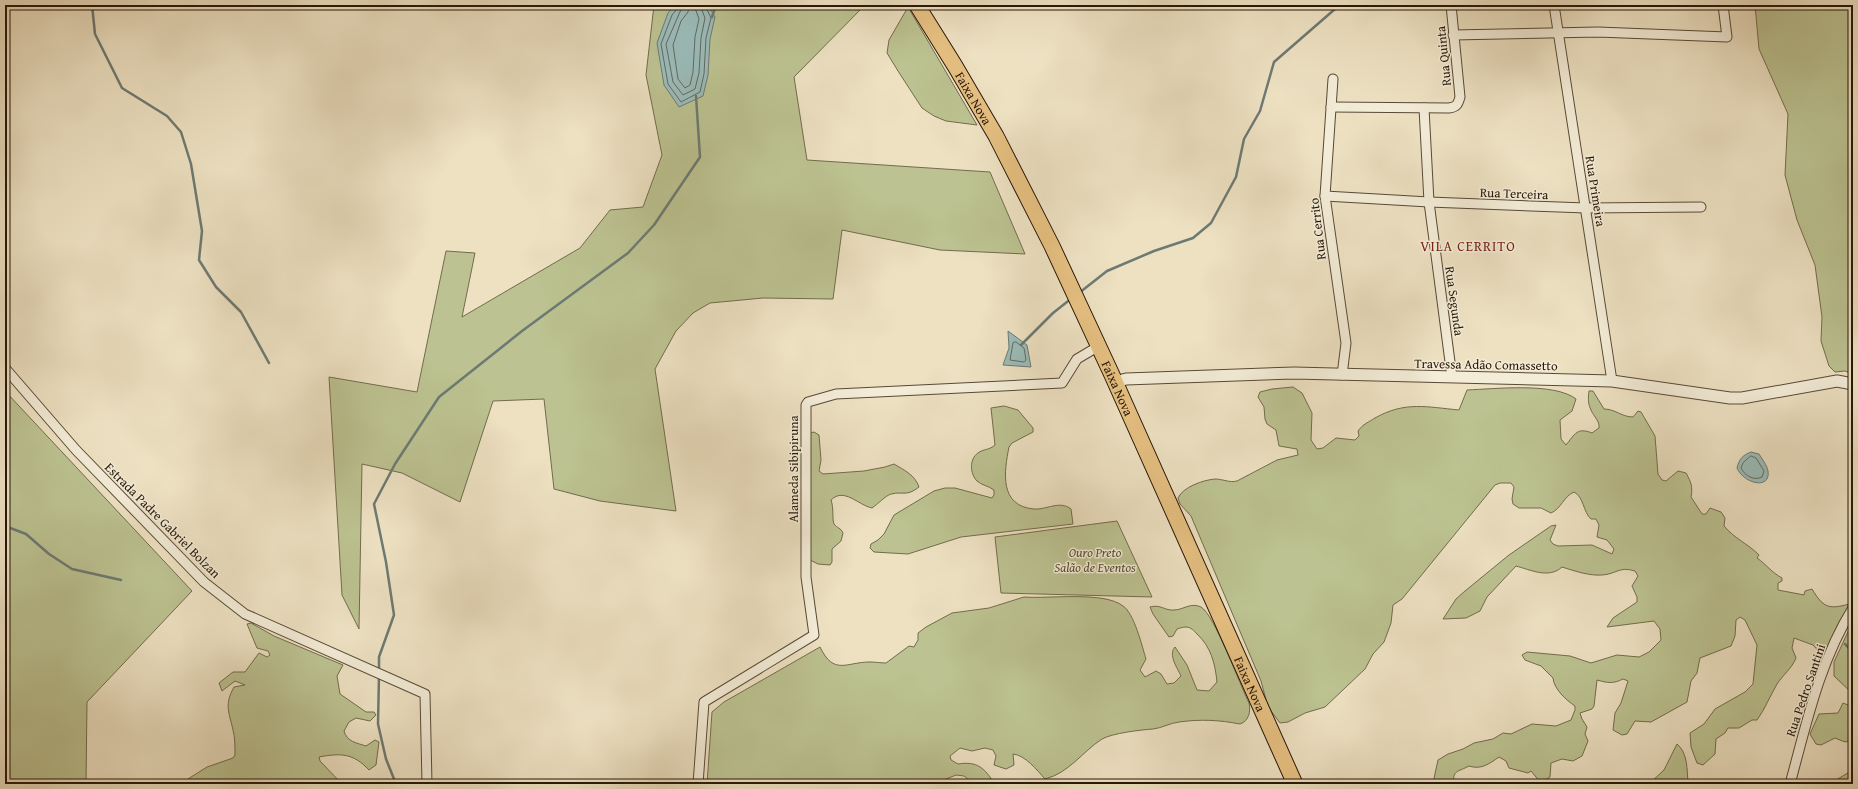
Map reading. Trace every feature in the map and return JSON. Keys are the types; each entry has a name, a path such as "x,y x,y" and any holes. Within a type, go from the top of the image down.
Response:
{"highway":[{"name":"Faixa Nova","path":"917,5 956,66 996,136 1049,239 1116,382 1296,784"}],"street":[{"name":"Rua Quinta","path":"1424,108 1454,108 1458,104 1460,97 1451,5"},
{"name":"Rua Primeira","path":"1554,5 1612,381"},
{"path":"1453,35 1598,32 1728,37 1723,5"},
{"name":"Rua Cerrito","path":"1333,79 1326,196 1346,343 1342,375"},
{"path":"1331,107 1424,108"},
{"name":"Rua Segunda","path":"1424,108 1429,202 1452,377"},
{"name":"Rua Terceira","path":"1326,196 1429,202 1586,208 1701,207"},
{"name":"Alameda Sibipiruna","path":"698,784 704,702 814,635 806,577 805,471 806,405 808,402 836,394 1062,383 1077,359 1099,346"},
{"name":"Estrada Padre Gabriel Bolzan","path":"5,368 76,450 204,582 246,614 425,694 427,784"},
{"name":"Travessa Adão Comassetto","path":"1116,382 1126,379 1294,373 1612,381 1730,398 1742,398 1832,382 1853,384"},
{"name":"Rua Pedro Santini","path":"1790,784 1802,738 1831,650 1853,608"}],"green space":[{"path":"654,5 865,5 794,77 807,160 990,172 1025,254 940,250 842,230 833,299 763,298 710,303 693,313 676,331 655,369 676,511 600,501 554,489 544,399 493,401 460,502 402,473 362,464 359,629 342,595 329,377 417,392 446,251 475,253 462,317 580,248 610,210 643,207 662,155 646,75"},
{"path":"1755,5 1853,5 1853,374 1845,371 1835,372 1829,366 1821,341 1822,317 1815,265 1797,220 1785,175 1788,114 1759,49"},
{"path":"908,7 977,125 946,121 934,116 922,108 887,53 889,40"},
{"path":"1293,387 1302,393 1312,413 1311,440 1317,449 1323,448 1336,438 1355,440 1359,436 1358,431 1364,425 1375,418 1396,409 1416,406 1459,410 1467,390 1508,388 1539,388 1553,390 1576,399 1572,411 1560,420 1561,439 1566,445 1574,435 1580,431 1592,433 1599,428 1599,423 1591,410 1588,399 1589,391 1593,391 1604,409 1612,410 1629,417 1633,417 1638,411 1641,412 1655,436 1658,474 1662,480 1666,481 1678,471 1686,473 1691,485 1691,497 1702,514 1706,514 1710,508 1721,512 1725,518 1724,526 1732,534 1755,551 1759,555 1757,558 1782,578 1782,581 1778,583 1778,590 1804,595 1805,591 1812,589 1819,600 1827,606 1836,607 1849,604 1824,657 1813,645 1794,638 1792,648 1796,658 1777,684 1757,720 1752,720 1739,728 1728,728 1725,733 1716,739 1715,754 1703,765 1697,763 1691,747 1690,733 1704,724 1715,709 1745,692 1753,684 1757,645 1745,620 1740,617 1736,620 1735,636 1731,646 1700,658 1697,673 1691,681 1687,702 1651,722 1635,721 1627,734 1622,735 1613,730 1615,713 1621,703 1628,681 1623,679 1616,682 1604,682 1597,680 1594,706 1592,709 1580,713 1587,727 1585,734 1588,741 1582,756 1573,761 1562,759 1551,763 1550,777 1541,783 1531,771 1528,773 1509,768 1506,761 1499,757 1485,766 1469,766 1457,772 1454,776 1454,784 1431,784 1430,782 1433,783 1438,760 1448,754 1463,749 1474,743 1493,739 1503,733 1511,734 1532,724 1556,726 1571,720 1575,706 1561,694 1553,678 1541,666 1525,660 1522,655 1527,652 1570,656 1591,663 1617,655 1639,657 1649,652 1661,640 1660,629 1654,621 1607,627 1613,618 1637,602 1637,597 1632,586 1638,576 1635,571 1625,569 1607,574 1592,575 1562,567 1557,571 1546,573 1516,566 1487,597 1480,611 1466,618 1443,619 1456,599 1465,591 1509,555 1551,526 1556,525 1550,540 1553,544 1558,546 1592,545 1612,554 1614,549 1607,540 1597,537 1599,525 1596,519 1591,519 1588,516 1580,497 1574,492 1551,513 1541,508 1519,508 1513,504 1512,499 1514,487 1511,483 1500,483 1495,485 1402,599 1393,605 1391,623 1384,642 1373,654 1365,669 1325,707 1305,713 1288,722 1280,723 1268,707 1261,681 1191,516 1180,504 1178,498 1189,487 1199,483 1215,479 1231,482 1237,481 1277,460 1298,455 1297,449 1279,446 1276,430 1267,424 1264,407 1258,397 1260,392"},
{"path":"5,391 192,591 87,702 86,784 5,784"},
{"path":"1004,406 1018,410 1033,428 1033,432 1012,443 1009,447 1005,477 1009,495 1015,502 1034,509 1058,505 1067,506 1071,509 1073,524 961,537 908,554 874,552 870,548 871,544 884,534 894,515 934,491 945,488 955,488 992,498 994,495 994,490 977,481 973,475 972,463 973,459 978,453 995,445 991,408"},
{"path":"814,432 819,435 821,460 819,471 823,474 864,471 894,464 912,476 919,487 908,493 891,494 872,508 841,495 836,496 831,500 834,524 843,533 841,541 832,549 832,562 830,565 818,564 810,560 810,433"},
{"name":"Ouro Preto Salão de Eventos","path":"1117,521 1152,597 1001,593 995,537"},
{"path":"1024,597 1090,597 1114,601 1127,610 1134,622 1146,659 1140,670 1145,677 1156,671 1161,674 1167,684 1174,683 1181,676 1175,665 1172,654 1175,647 1187,665 1197,690 1209,691 1217,682 1212,656 1206,644 1194,630 1188,627 1177,629 1173,636 1169,637 1153,614 1150,607 1157,606 1177,610 1194,605 1201,607 1213,622 1220,636 1249,703 1250,709 1247,718 1240,724 1210,720 1195,720 1113,735 1102,739 1061,772 1045,779 1022,757 1017,755 1013,754 1014,765 1006,769 994,765 996,756 993,750 985,748 972,751 960,748 950,756 951,760 958,764 965,763 980,767 995,784 974,784 964,776 956,775 934,784 707,784 712,712 724,702 820,647 830,662 836,664 847,665 870,662 886,663 909,646 914,647 918,640 918,633 952,613 989,608"},
{"path":"1853,621 1853,694 1834,676 1834,662"},
{"path":"251,623 274,636 343,665 337,676 340,694 366,712 374,712 376,715 370,721 356,718 349,722 344,731 345,735 353,742 366,746 375,740 379,742 376,765 369,770 358,760 352,757 334,755 319,757 320,761 342,784 180,784 207,767 233,758 235,755 234,736 228,704 234,687 245,685 235,681 222,691 219,683 233,672 245,672 259,653 267,657 270,655 268,651 257,648 247,624"},
{"path":"1843,703 1853,707 1853,740 1845,742 1835,738 1821,745 1816,744 1810,734 1819,714 1838,713"},
{"path":"1677,744 1681,748 1685,757 1688,784 1649,784 1664,770"},
{"path":"1853,770 1853,783 1839,784 1836,780"}],"water":[{"path":"675,5 708,5 715,17 710,39 708,75 703,96 679,107 664,85 657,43 668,13"},
{"path":"1008,331 1027,345 1031,367 1003,365 1009,348"},
{"path":"1751,452 1759,454 1766,464 1768,477 1761,483 1756,483 1745,478 1740,474 1737,468 1742,458"}],"waterway":[{"path":"92,5 95,34 122,88 167,116 181,132 191,164 202,231 199,260 216,287 241,312 269,363"},
{"path":"712,17 716,5"},
{"path":"1079,293 1107,271 1154,251 1193,238 1211,223 1236,177 1244,139 1260,111 1274,62 1335,9 1356,5"},
{"path":"379,670 379,657 394,615 386,562 374,504 395,464 439,397 522,331 628,253 654,225 700,157 696,96"},
{"path":"1021,345 1053,313 1072,298"},
{"path":"5,526 26,534 49,554 72,569 121,580"},
{"path":"1845,644 1853,652"},
{"path":"379,675 378,724 386,759 396,784"}],"district":[{"name":"VILA CERRITO","path":"1468,246"}]}
